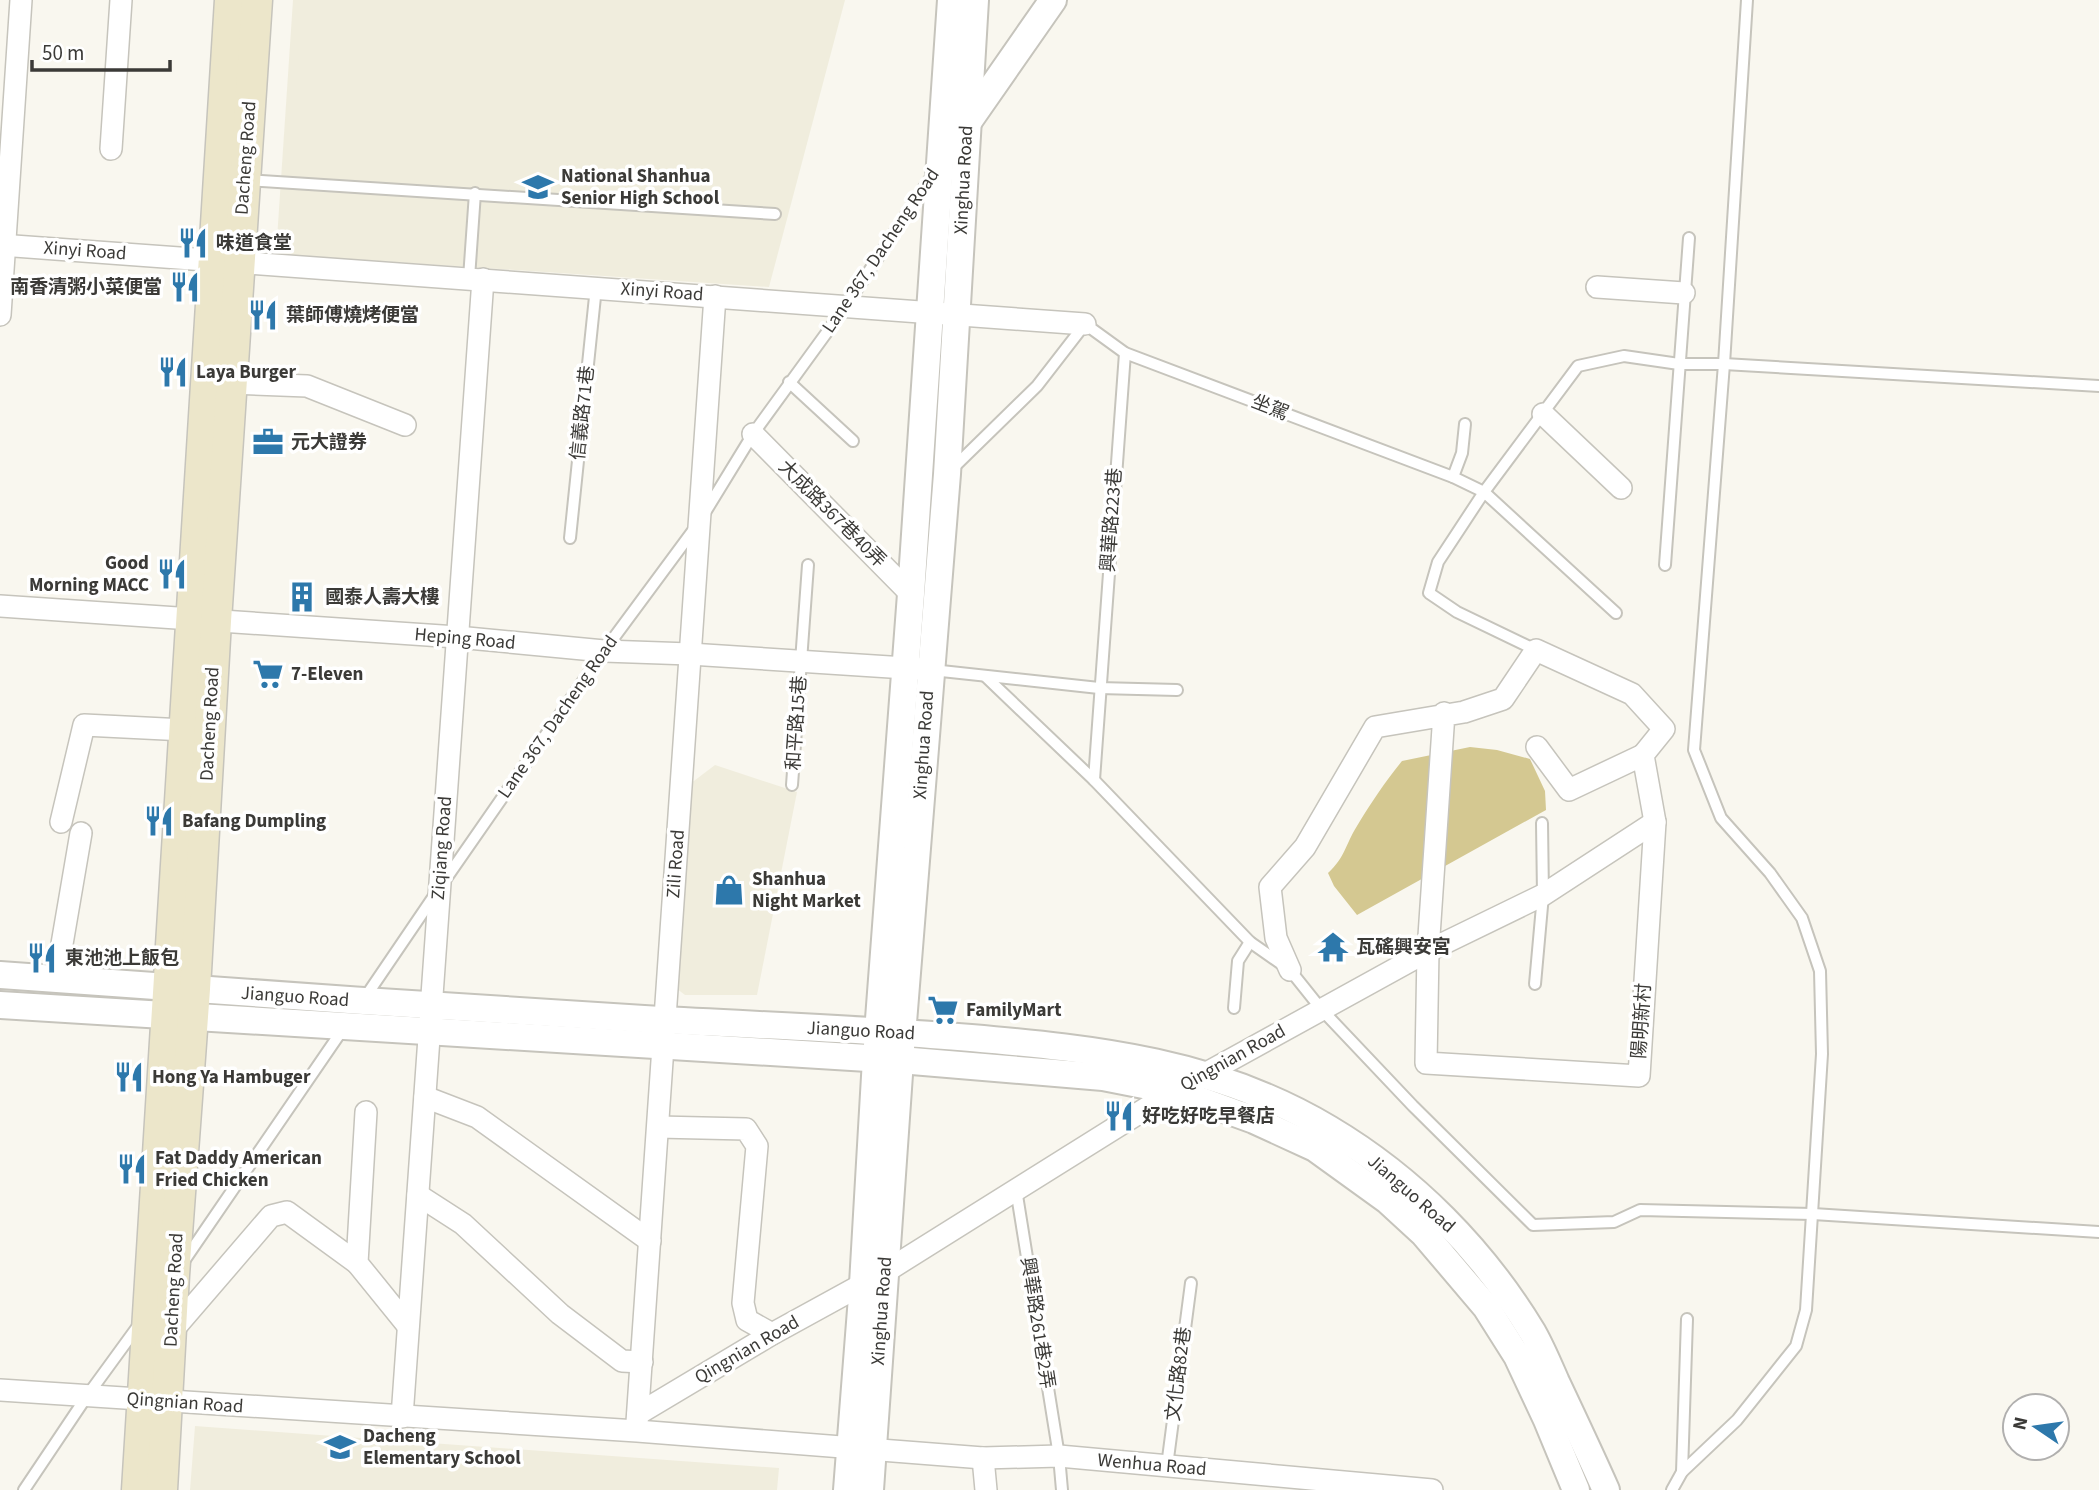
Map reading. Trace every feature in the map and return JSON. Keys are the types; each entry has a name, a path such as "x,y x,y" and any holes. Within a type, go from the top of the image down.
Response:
{"main road":[{"name":"Dacheng Road","path":"162,1490 149,1311 182,1003 226,260 230,0"},
{"name":"Dacheng Road","path":"138,1490 173,1330 182,1003 185,730 204,620 232,383 226,260 244,180 257,0"}],"street":[{"path":"0,315 2,246 21,0"},
{"path":"111,149 121,0"},
{"name":"Xinghua Road","path":"848,1490 862,1449 917,669 947,474 939,164 951,0"},
{"name":"Xinghua Road","path":"917,669 911,594 967,124 975,0"},
{"path":"967,124 1053,0"},
{"name":"Xinyi Road","path":"2,246 226,260 1085,324"},
{"name":"Ziqiang Road","path":"402,1417 457,637 476,279"},
{"path":"1597,286 1684,293"},
{"name":"Zili Road","path":"637,1423 715,296"},
{"path":"232,383 307,386 405,425"},
{"path":"1543,414 1621,488"},
{"name":"大成路367巷40弄","path":"753,434 911,594"},
{"name":"Heping Road","path":"0,606 457,637 604,651 917,669"},
{"path":"1290,970 1276,938 1270,887 1305,847 1375,727 1444,713 1464,712 1503,699 1536,650 1632,694 1664,729 1643,755 1569,790 1537,747"},
{"name":"陽明新村","path":"1444,713 1428,951 1426,1063 1639,1076 1655,822 1643,755"},
{"path":"61,822 84,725 185,730"},
{"name":"Qingnian Road","path":"637,1423 772,1334 874,1278 1174,1091 1428,951 1543,895 1655,822"},
{"path":"56,979 81,833"},
{"name":"Jianguo Road","path":"0,975 56,979 182,1003"},
{"name":"Jianguo Road","path":"0,1005 182,1003 354,1014 431,1006 888,1060 1104,1077 1174,1091 1254,1120 1315,1148 1387,1200 1424,1234 1486,1307 1517,1356 1576,1490"},
{"name":"Jianguo Road","path":"354,1014 429,1032 890,1032 1071,1047 1114,1053 1205,1075 1291,1108 1329,1129 1367,1154 1441,1214 1488,1270 1534,1336 1606,1490"},
{"path":"425,1097 477,1117 650,1241"},
{"path":"357,1263 366,1112"},
{"path":"658,1127 746,1129 757,1146 743,1303 747,1320 772,1334"},
{"path":"418,1195 463,1224 560,1314 622,1361 642,1362"},
{"path":"173,1330 271,1216 288,1213 357,1263 408,1326"},
{"name":"Qingnian Road","path":"0,1390 402,1417 637,1423 862,1449"},
{"name":"Xinghua Road","path":"862,1449 870,1490"},
{"name":"Wenhua Road","path":"862,1449 983,1458 1059,1456 1432,1490"},
{"path":"983,1458 986,1490"}],"lane":[{"path":"1672,1490 1682,1472 1737,1420 1796,1346 1806,1310 1822,1054 1820,971 1802,918 1770,873 1721,818 1694,750 1724,364 1747,0"},
{"name":"Lane 367, Dacheng Road","path":"24,1490 604,651 699,522 753,434 846,306 967,124"},
{"path":"244,180 775,214"},
{"path":"475,193 476,279"},
{"path":"1665,565 1689,238"},
{"name":"信義路71巷","path":"570,538 596,287"},
{"path":"947,474 1037,386 1085,324"},
{"name":"坐駕","path":"1085,324 1125,353 1453,477 1484,492 1616,613"},
{"name":"興華路223巷","path":"1094,780 1125,353"},
{"path":"1536,650 1457,612 1429,593 1438,562 1484,492 1578,366 1624,356 1679,364 1724,364 2099,386"},
{"path":"789,382 853,441"},
{"path":"1453,477 1462,453 1465,424"},
{"name":"和平路15巷","path":"792,785 808,565"},
{"path":"917,669 1099,688 1177,690"},
{"path":"985,676 1094,780 1250,942 1290,970 1322,1010 1413,1106 1534,1225 1614,1222 1640,1210 1812,1214 2099,1232"},
{"path":"1535,984 1543,895 1542,823"},
{"path":"1234,1008 1238,961 1250,942"},
{"name":"興華路261巷2弄","path":"1016,1189 1059,1456 1062,1490"},
{"name":"文化路82巷","path":"1167,1466 1191,1283"},
{"path":"1682,1472 1687,1319"}],"shaded area":[{"name":"National Shanhua Senior High School","path":"293,0 845,0 769,287 276,254"},
{"path":"1470,747 1497,750 1530,759 1545,791 1546,810 1357,915 1334,886 1328,873 1342,856 1373,801 1402,761"},
{"name":"Shanhua Night Market","path":"715,765 797,792 757,995 685,995 676,988 686,787"},
{"name":"Dacheng Elementary School","path":"195,1426 779,1468 777,1490 190,1490"}],"place":[{"name":"National Shanhua Senior High School","path":"538,187"},
{"name":"味道食堂","path":"193,243"},
{"name":"南香清粥小菜便當","path":"185,287"},
{"name":"葉師傅燒烤便當","path":"263,315"},
{"name":"Laya Burger","path":"173,372"},
{"name":"元大證券","path":"268,442"},
{"name":"Good Morning MACC","path":"172,574"},
{"name":"國泰人壽大樓","path":"302,597"},
{"name":"7-Eleven","path":"268,674"},
{"name":"Bafang Dumpling","path":"159,821"},
{"name":"Shanhua Night Market","path":"729,890"},
{"name":"瓦磘興安宮","path":"1333,947"},
{"name":"東池池上飯包","path":"42,958"},
{"name":"FamilyMart","path":"943,1010"},
{"name":"Hong Ya Hambuger","path":"129,1077"},
{"name":"好吃好吃早餐店","path":"1119,1116"},
{"name":"Fat Daddy American Fried Chicken","path":"132,1169"},
{"name":"Dacheng Elementary School","path":"340,1447"}]}
